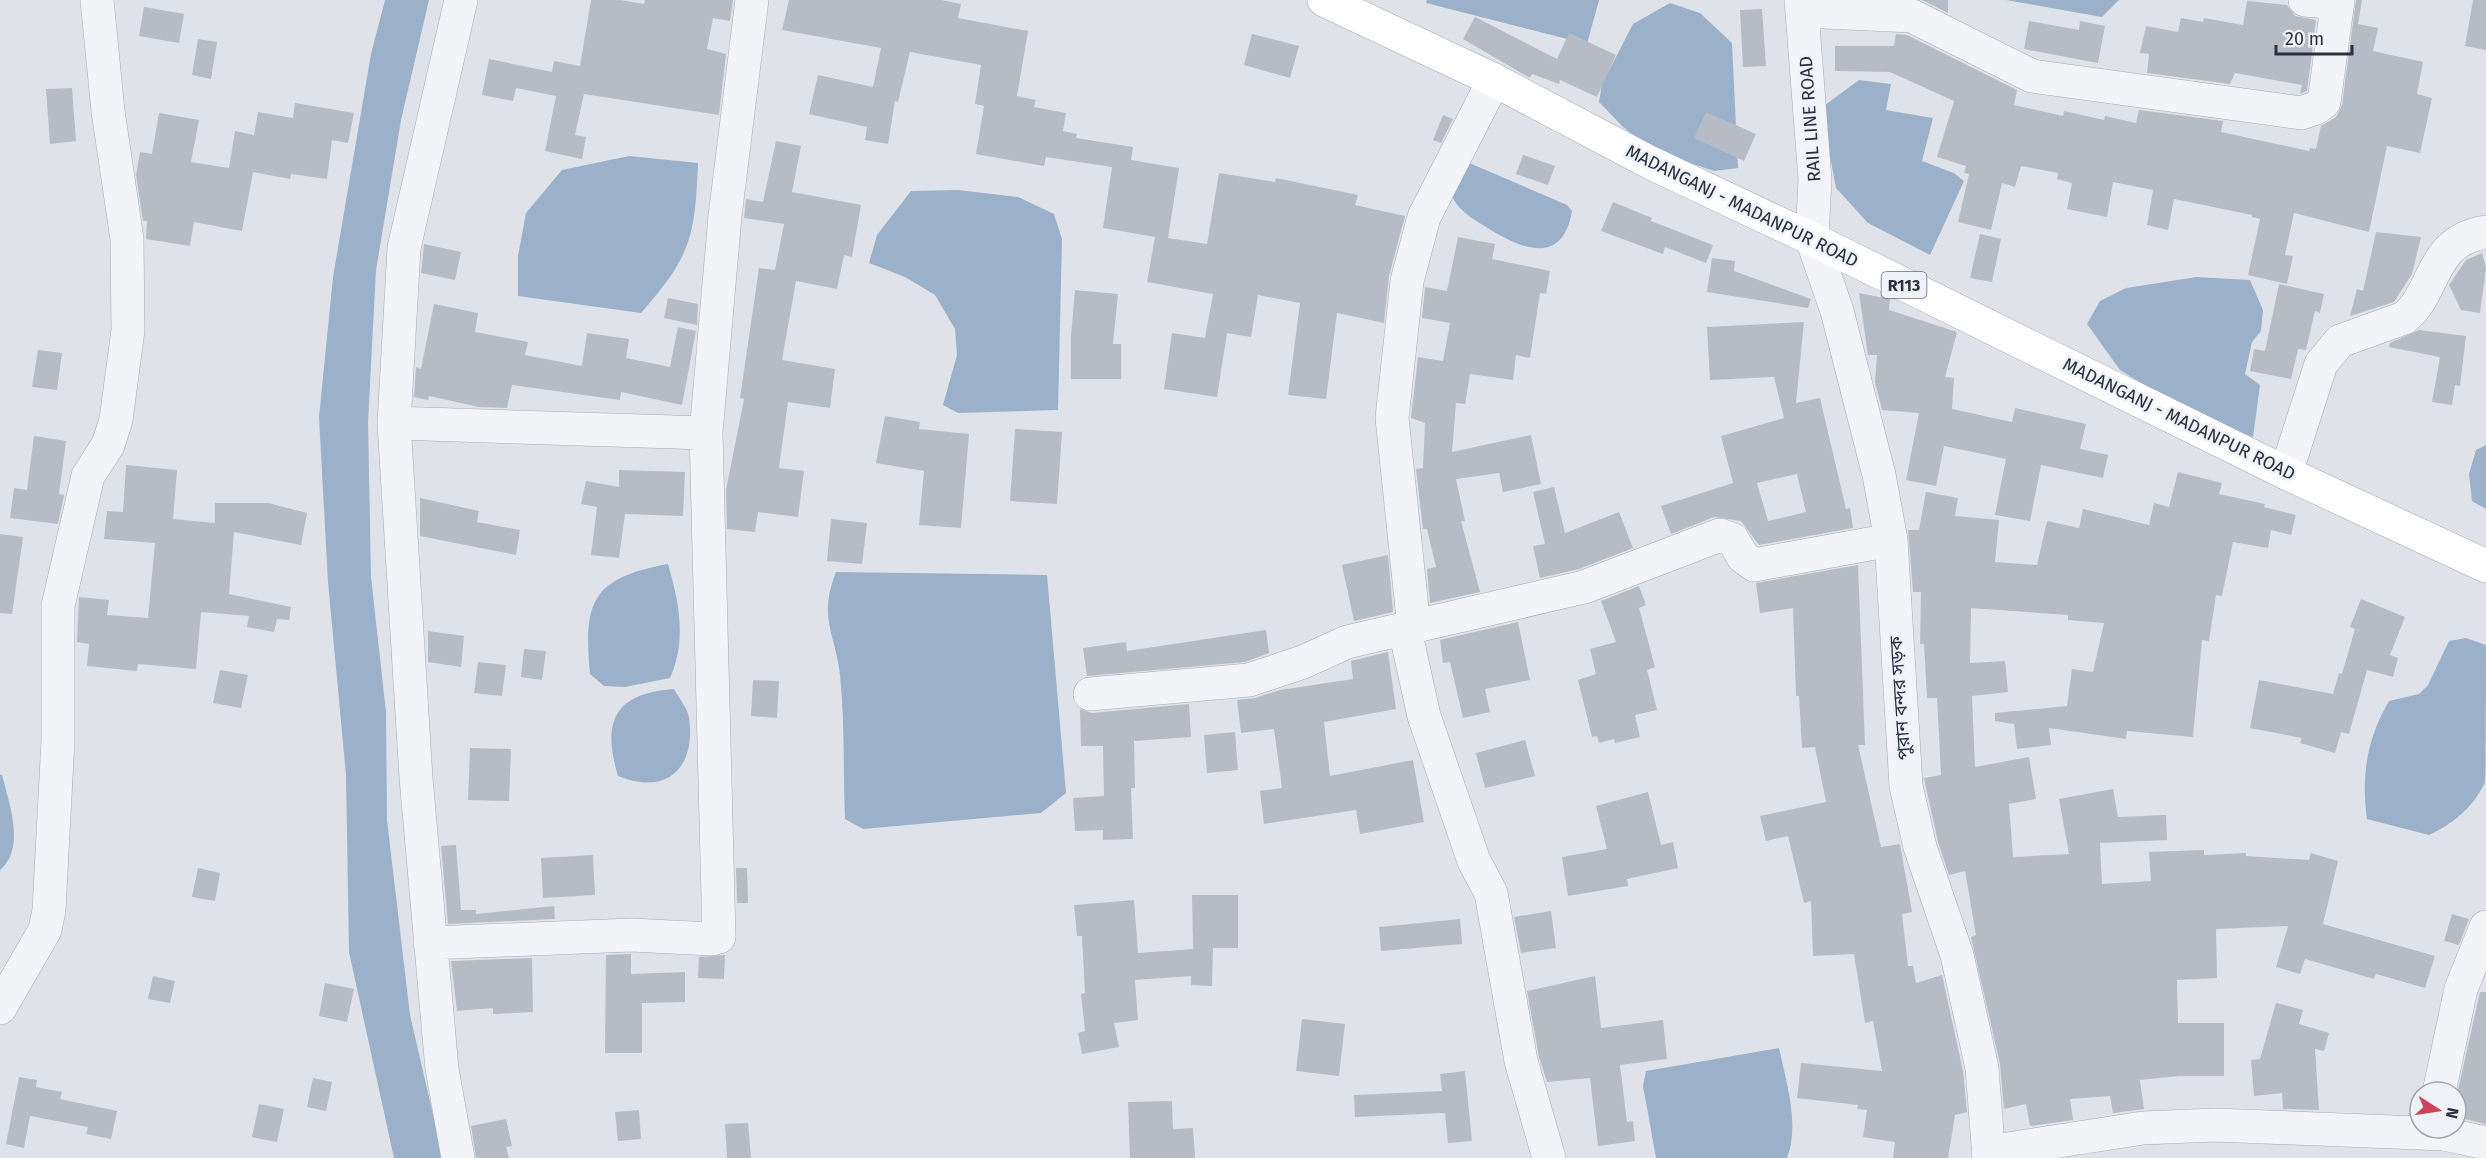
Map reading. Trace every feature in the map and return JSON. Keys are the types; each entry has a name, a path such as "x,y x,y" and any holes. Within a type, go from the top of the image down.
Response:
{"main road":[{"name":"MADANGANJ - MADANPUR ROAD","path":"1324,0 1494,80 1651,163 1812,239 2286,472 2486,566"}],"street":[{"path":"0,1008 45,930 49,910 58,740 58,606 88,476 108,445 116,420 128,330 127,239 108,111 97,0"},
{"path":"458,1158 442,1069 430,943 416,778 394,423 404,248 460,0"},
{"path":"430,943 631,935 712,939 719,937 706,433 725,216 752,0"},
{"path":"1802,6 1912,16 2032,76 2301,113 2316,108 2324,102 2338,1 2305,0"},
{"name":"RAIL LINE ROAD","path":"1802,6 1815,179 1812,239"},
{"path":"1494,80 1424,217 1407,281 1392,418 1410,629 1424,716 1474,861 1491,893 1521,1061 1549,1158"},
{"path":"2286,472 2321,364 2340,341 2404,318 2412,312 2434,268 2447,251 2473,234 2486,232"},
{"name":"পুরান বন্দর সড়ক","path":"1812,239 1837,311 1879,475 1891,540 1906,786 1920,847 1957,955 1982,1068 1988,1155"},
{"path":"394,423 706,433"},
{"path":"1090,694 1249,680 1303,662 1347,642 1410,629 1584,586 1720,535 1733,540 1743,557 1754,565 1891,540"},
{"path":"2441,1080 2460,989 2486,927"},
{"path":"1988,1155 2143,1128 2203,1126 2408,1130"},
{"path":"2468,1138 2486,1143"}],"water":[{"path":"385,0 429,0 401,120 376,270 368,422 371,577 386,712 387,820 410,1015 443,1158 394,1158 349,952 346,775 328,582 319,417 333,277 371,54"},
{"path":"1427,0 1599,0 1587,44 1426,3"},
{"path":"2006,0 2119,0 2102,17"},
{"path":"1670,3 1700,13 1732,43 1738,168 1714,171 1654,151 1623,127 1599,102 1602,84 1633,24"},
{"path":"1859,80 1891,84 1886,110 1933,118 1922,161 1954,173 1964,181 1930,255 1868,223 1836,188 1821,108"},
{"path":"629,156 698,163 695,210 687,245 671,276 658,293 641,313 518,296 518,256 526,213 562,170"},
{"path":"1467,162 1567,205 1572,211 1567,228 1560,239 1551,246 1529,247 1504,237 1466,213 1456,203 1450,189"},
{"path":"958,190 1018,197 1054,214 1062,239 1058,410 958,413 943,405 957,355 955,329 935,295 905,277 869,263 877,235 911,191"},
{"path":"2197,277 2250,280 2263,310 2261,331 2252,342 2245,374 2260,385 2253,437 2197,417 2120,370 2087,324 2100,301 2126,288"},
{"path":"2486,445 2486,509 2472,501 2469,474 2476,450"},
{"path":"668,564 678,607 680,636 670,678 625,687 604,686 590,674 588,649 592,610 598,596 609,585 623,577"},
{"path":"836,572 1047,575 1066,793 1041,813 863,829 845,819 842,693 828,613 828,601"},
{"path":"2466,638 2486,645 2485,783 2461,814 2429,835 2367,819 2365,788 2368,758 2381,715 2389,701 2419,694 2428,685 2449,641"},
{"path":"674,689 689,718 690,736 683,764 664,780 635,781 618,776 611,739 618,713 638,696"},
{"path":"0,775 2,775 11,811 14,838 8,861 0,870"},
{"path":"1779,1048 1792,1117 1791,1145 1787,1158 1656,1158 1643,1086 1646,1071"}],"building":[{"path":"591,0 620,0 644,4 645,0 733,0 730,21 713,18 707,49 726,54 719,115 584,94 575,135 586,137 582,159 545,151 556,96 516,88 513,101 482,95 489,59 552,72 554,61 580,66"},
{"path":"789,0 941,0 961,4 958,18 1028,31 1017,96 1036,100 1034,107 1066,113 1063,131 1077,134 1076,138 1133,147 1131,160 1179,168 1168,238 1207,244 1219,173 1275,182 1276,178 1358,195 1355,205 1405,216 1389,276 1384,323 1337,313 1326,399 1288,395 1300,303 1258,295 1251,337 1227,333 1217,397 1164,389 1172,333 1205,338 1213,294 1147,282 1155,237 1103,228 1112,167 1046,157 1044,166 976,154 984,106 975,104 981,65 910,52 898,102 895,101 888,144 865,140 867,127 809,114 818,75 873,87 881,48 782,30"},
{"path":"1922,0 1948,0 1948,13"},
{"path":"2356,0 2362,0 2358,24 2378,28 2373,51 2423,62 2417,94 2432,98 2420,153 2387,146 2369,232 2294,213 2285,255 2293,256 2287,284 2248,275 2260,219 2252,215 2174,199 2168,230 2147,225 2153,190 2113,182 2107,217 2067,209 2072,183 2057,179 2058,173 2021,166 2015,187 2002,183 1991,230 1958,222 1969,174 1964,173 1966,166 1937,157 1954,101 1890,72 1835,71 1835,46 1894,46 1896,34 1907,35 2017,90 2014,105 2063,116 2064,111 2104,120 2105,116 2136,123 2139,110 2223,121 2221,132 2309,151 2310,148 2316,149 2321,126 2336,117 2342,105"},
{"path":"2473,0 2486,0 2486,50 2465,46"},
{"path":"2247,1 2287,5 2295,16 2316,20 2307,91 2300,94 2302,85 2235,73 2230,84 2147,73 2149,54 2140,53 2146,26 2178,32 2181,18 2203,22 2204,18 2243,25"},
{"path":"144,7 184,14 179,43 139,36"},
{"path":"1762,9 1766,66 1743,67 1740,10"},
{"path":"1475,17 1557,59 1569,33 1616,55 1597,97 1560,80 1559,84 1532,74 1530,78 1463,39"},
{"path":"2029,21 2079,30 2080,21 2105,26 2098,63 2024,49"},
{"path":"1252,34 1299,46 1290,78 1244,65"},
{"path":"198,39 217,42 211,79 192,75"},
{"path":"72,88 76,141 50,144 46,89"},
{"path":"295,103 354,113 348,143 332,140 327,179 291,174 290,179 253,172 242,231 194,222 190,246 146,239 147,221 143,221 136,175 140,152 152,154 159,113 199,120 191,162 229,168 235,131 254,135 258,112 293,118"},
{"path":"1706,112 1756,134 1744,161 1694,138"},
{"path":"1443,115 1453,119 1441,143 1433,140"},
{"path":"776,141 801,146 792,192 861,205 852,257 844,255 837,289 796,281 782,360 835,369 830,408 788,402 779,468 804,471 798,517 758,512 755,532 727,529 726,490 744,399 740,398 759,268 775,270 784,224 744,218 746,199 763,202"},
{"path":"1523,155 1555,166 1548,185 1516,174"},
{"path":"1613,202 1652,218 1651,221 1713,245 1706,263 1665,247 1663,254 1601,231"},
{"path":"2376,232 2421,237 2412,274 2394,302 2350,316 2357,289 2363,291"},
{"path":"1980,234 2001,239 1992,282 1970,278"},
{"path":"1458,237 1495,244 1492,259 1550,271 1546,294 1540,293 1530,358 1516,355 1513,380 1470,374 1465,404 1456,403 1452,452 1531,435 1541,484 1503,492 1499,473 1456,479 1465,521 1461,521 1480,592 1430,603 1427,569 1436,567 1427,529 1423,529 1416,469 1423,468 1425,423 1411,418 1418,357 1443,361 1450,323 1422,318 1425,287 1447,291"},
{"path":"424,244 461,252 455,280 421,273"},
{"path":"2482,253 2486,268 2480,313 2461,310 2449,285 2466,260"},
{"path":"1712,258 1735,261 1734,271 1811,299 1808,308 1707,292"},
{"path":"2279,284 2324,294 2320,313 2315,311 2306,350 2298,349 2291,379 2250,371 2254,349 2265,351"},
{"path":"1075,290 1118,294 1113,344 1121,344 1121,379 1071,379 1071,336"},
{"path":"1859,293 1890,299 1889,310 1957,332 1945,377 1954,378 1952,409 2012,422 2015,408 2086,424 2080,449 2108,455 2103,478 2041,465 2030,521 1995,515 2006,459 1944,446 1936,486 1906,480 1919,413 1882,410 1875,382 1877,355 1868,355"},
{"path":"668,298 698,304 697,325 664,318"},
{"path":"434,304 478,313 475,332 528,342 525,355 582,366 587,333 629,339 626,358 670,367 678,327 696,331 682,405 621,392 620,400 512,385 507,408 479,407 429,396 428,400 414,397 416,367 421,369"},
{"path":"1804,322 1796,403 1820,398 1846,509 1850,508 1853,528 1759,545 1741,521 1714,517 1671,534 1661,506 1733,483 1721,436 1784,418 1774,377 1710,380 1707,327","holes":["1797,474 1806,512 1768,521 1757,483"]},
{"path":"2419,330 2466,336 2460,386 2455,385 2452,405 2432,402 2440,357 2389,347 2390,343"},
{"path":"38,350 62,353 57,390 32,387"},
{"path":"885,416 920,422 919,429 969,434 961,528 919,525 924,471 876,463"},
{"path":"1015,429 1062,432 1057,504 1010,501"},
{"path":"34,436 66,441 59,494 64,495 58,524 10,518 14,488 27,490"},
{"path":"126,465 177,470 173,519 215,523 215,503 268,503 307,513 301,545 234,532 229,594 291,607 289,620 277,619 274,632 247,627 249,616 201,612 196,669 138,664 137,671 87,666 89,644 77,642 79,597 109,600 107,615 148,618 155,543 104,539 107,511 123,512"},
{"path":"619,470 685,472 683,516 625,514 619,558 591,555 597,507 581,504 586,481 619,487"},
{"path":"2178,472 2222,483 2219,494 2265,504 2264,507 2296,515 2291,535 2271,530 2268,548 2233,542 2222,596 2216,595 2209,641 2202,640 2193,737 2127,731 2126,739 2049,728 2051,745 2017,749 2014,724 1995,721 1995,713 2067,706 2072,669 2093,672 2104,623 2068,620 2068,615 1971,608 1970,663 2005,661 2008,692 1972,696 1975,767 2029,757 2036,799 2009,804 2013,857 2069,854 2059,799 2113,789 2118,817 2166,815 2167,840 2100,843 2102,884 2151,881 2149,852 2204,850 2204,855 2246,853 2246,856 2309,860 2311,853 2338,861 2323,924 2435,956 2425,988 2376,974 2374,979 2305,959 2300,974 2276,967 2288,926 2216,929 2217,978 2177,980 2178,1023 2224,1023 2224,1076 2179,1076 2140,1080 2144,1109 2113,1113 2110,1096 2070,1099 2073,1120 2030,1126 2026,1104 2004,1109 2000,1064 1971,937 1976,935 1965,871 1949,875 1938,842 1925,783 1924,778 1941,775 1937,698 1927,698 1924,644 1920,644 1921,592 1913,592 1908,530 1919,530 1926,492 1958,498 1955,516 1999,520 1995,562 2037,565 2047,521 2079,528 2083,509 2149,525 2154,503 2169,507"},
{"path":"1554,487 1565,533 1619,512 1633,548 1579,569 1540,578 1533,546 1545,544 1533,492"},
{"path":"420,498 479,511 477,522 520,530 516,555 420,536"},
{"path":"831,519 867,523 862,564 827,561"},
{"path":"0,534 23,537 12,614 0,613"},
{"path":"1388,555 1393,612 1354,621 1342,565"},
{"path":"1858,565 1865,745 1858,745 1881,847 1900,844 1912,912 1902,914 1908,966 1913,966 1916,983 1942,975 1963,1071 1967,1112 1955,1115 1948,1158 1893,1158 1895,1142 1863,1137 1867,1110 1857,1109 1858,1105 1797,1098 1801,1063 1882,1071 1873,1021 1865,1023 1854,954 1813,956 1811,901 1804,903 1788,836 1766,841 1760,816 1826,802 1815,747 1802,748 1799,696 1796,696 1793,608 1760,613 1756,583"},
{"path":"1639,586 1646,605 1639,608 1655,667 1647,670 1657,710 1635,715 1640,737 1615,743 1614,739 1599,743 1597,736 1592,737 1578,680 1596,674 1590,649 1616,642 1601,601"},
{"path":"2361,599 2405,617 2390,655 2398,658 2393,677 2367,670 2349,734 2341,732 2335,753 2300,743 2302,738 2250,728 2259,680 2333,694 2339,673 2342,674 2355,629 2350,627"},
{"path":"1518,622 1530,680 1485,689 1490,712 1463,718 1450,662 1443,663 1440,640"},
{"path":"1266,630 1269,653 1245,662 1087,676 1083,648 1126,642 1127,651"},
{"path":"428,631 464,636 461,667 428,662"},
{"path":"524,649 546,651 542,680 521,677"},
{"path":"1388,652 1396,709 1324,722 1330,776 1413,760 1424,822 1360,834 1356,810 1264,824 1260,791 1282,788 1274,729 1241,733 1237,700 1255,698 1280,690 1353,679 1351,661"},
{"path":"478,662 506,665 502,696 474,693"},
{"path":"220,670 248,675 241,708 213,703"},
{"path":"753,680 779,681 777,718 751,716"},
{"path":"1189,704 1191,737 1134,741 1135,788 1131,788 1133,839 1103,840 1103,830 1075,831 1073,798 1104,796 1103,746 1081,746 1080,709 1092,713"},
{"path":"1235,732 1238,770 1207,773 1204,735"},
{"path":"1525,740 1535,776 1485,788 1476,753"},
{"path":"470,748 511,749 509,801 468,800"},
{"path":"1648,792 1661,845 1673,842 1678,868 1627,879 1628,886 1568,896 1562,857 1607,849 1596,806"},
{"path":"456,845 461,910 476,910 476,914 554,906 555,919 448,924 441,846"},
{"path":"593,855 595,895 543,898 541,858"},
{"path":"198,868 220,873 215,901 192,897"},
{"path":"736,868 747,868 748,903 737,903"},
{"path":"1192,895 1238,895 1238,948 1213,948 1212,986 1191,985 1191,976 1135,980 1138,1020 1114,1023 1119,1047 1082,1054 1078,1033 1085,1031 1081,994 1085,993 1082,936 1077,936 1074,905 1134,900 1138,953 1193,949"},
{"path":"1551,911 1556,948 1521,953 1514,917"},
{"path":"2452,914 2469,919 2459,945 2444,941"},
{"path":"1460,919 1462,944 1381,951 1379,927"},
{"path":"631,954 631,974 685,972 685,1002 642,1003 642,1053 605,1053 606,955"},
{"path":"725,955 724,979 698,978 699,957"},
{"path":"532,958 533,1012 493,1014 493,1008 457,1011 451,961"},
{"path":"153,976 175,981 170,1003 148,999"},
{"path":"1595,976 1601,1028 1663,1020 1667,1059 1620,1065 1627,1122 1633,1121 1635,1141 1598,1146 1590,1078 1547,1082 1539,1057 1527,991"},
{"path":"325,983 354,989 347,1022 319,1016"},
{"path":"2480,992 2486,992 2486,1124 2468,1120 2468,1080 2460,1080"},
{"path":"2276,1003 2303,1010 2299,1024 2329,1033 2324,1051 2315,1049 2319,1110 2283,1109 2282,1093 2254,1096 2251,1060 2260,1059"},
{"path":"1302,1019 1345,1024 1339,1076 1296,1071"},
{"path":"1465,1071 1472,1141 1448,1143 1445,1113 1355,1117 1354,1095 1442,1091 1440,1074"},
{"path":"19,1077 37,1080 36,1087 62,1092 60,1099 117,1111 111,1139 86,1134 88,1127 30,1116 24,1148 6,1144"},
{"path":"313,1078 332,1082 326,1111 307,1107"},
{"path":"1172,1101 1173,1129 1193,1128 1195,1158 1130,1158 1128,1102"},
{"path":"259,1104 284,1109 277,1142 252,1137"},
{"path":"639,1110 641,1139 618,1141 615,1112"},
{"path":"506,1119 512,1146 506,1147 509,1158 476,1158 471,1126"},
{"path":"748,1123 751,1158 727,1158 725,1124"}]}
